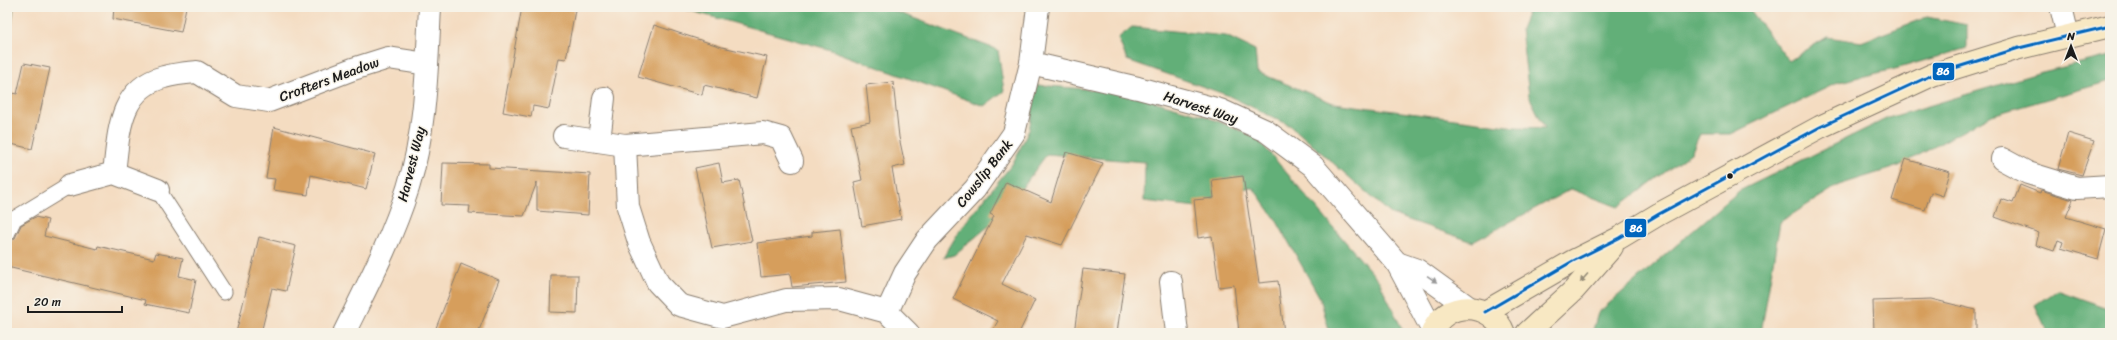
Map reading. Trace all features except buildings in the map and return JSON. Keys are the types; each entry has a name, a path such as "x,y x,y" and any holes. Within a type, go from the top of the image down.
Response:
{"street":[{"name":"Harvest Way","path":"344,333 385,250 408,187 423,117 430,7"},
{"path":"1031,63 1038,7"},
{"path":"2061,7 2068,36"},
{"path":"1432,332 1444,316 1455,309 1476,309 1619,238 1658,214 1820,127 1932,75 2019,48 2110,26"},
{"name":"Crofters Meadow","path":"114,173 121,116 138,89 163,77 197,72 236,96 269,101 353,69 388,58 427,64"},
{"name":"Harvest Way","path":"1031,63 1138,88 1220,110 1266,131 1313,166 1396,263 1432,332"},
{"name":"Cowslip Bank","path":"887,312 905,273 927,240 975,189 1014,133 1031,63"},
{"path":"599,141 604,98"},
{"path":"564,136 625,145 763,133 781,138 792,161"},
{"path":"625,145 628,207 639,242 658,283 679,304 722,325 786,300 839,299 887,312 908,333"},
{"path":"2002,159 2028,173 2077,188 2110,186"},
{"path":"70,185 114,173 158,190"},
{"path":"1527,333 1574,290 1619,238"},
{"path":"1396,263 1417,270 1476,309 1492,316 1501,326 1504,333"},
{"path":"1171,282 1177,333"}],"lane":[{"path":"7,234 14,219 70,185"},
{"path":"158,190 224,292"}],"green space":[{"path":"7,7 14,7 7,57"},
{"path":"677,7 884,7 998,50 1004,91 984,106 831,50"},
{"path":"1530,7 1748,7 1789,61 1827,37 1861,42 1927,17 1967,25 1967,48 1899,68 1839,82 1731,134 1700,134 1691,153 1618,207 1571,189 1473,242 1391,214 1291,126 1227,95 1127,60 1118,38 1132,27 1226,36 1255,50 1257,72 1333,103 1515,127 1545,128 1529,96 1521,29"},
{"path":"2110,56 2110,81 1992,115 1899,166 1839,185 1780,222 1761,333 1592,333 1598,313 1739,191 1888,118 2038,73"},
{"path":"1037,85 1122,92 1202,115 1256,137 1379,281 1404,333 1330,333 1320,298 1275,218 1253,188 1228,189 1197,207 1144,201 1145,162 1047,154 1002,215 954,255 943,258 961,228 1013,163 1029,130"},
{"path":"2057,290 2110,309 2110,333 2048,333 2035,305"}],"transit line":[{"name":"86","path":"1485,312 1573,261 1619,238 1659,214 1820,127 1932,75 2019,48 2110,26"}]}
